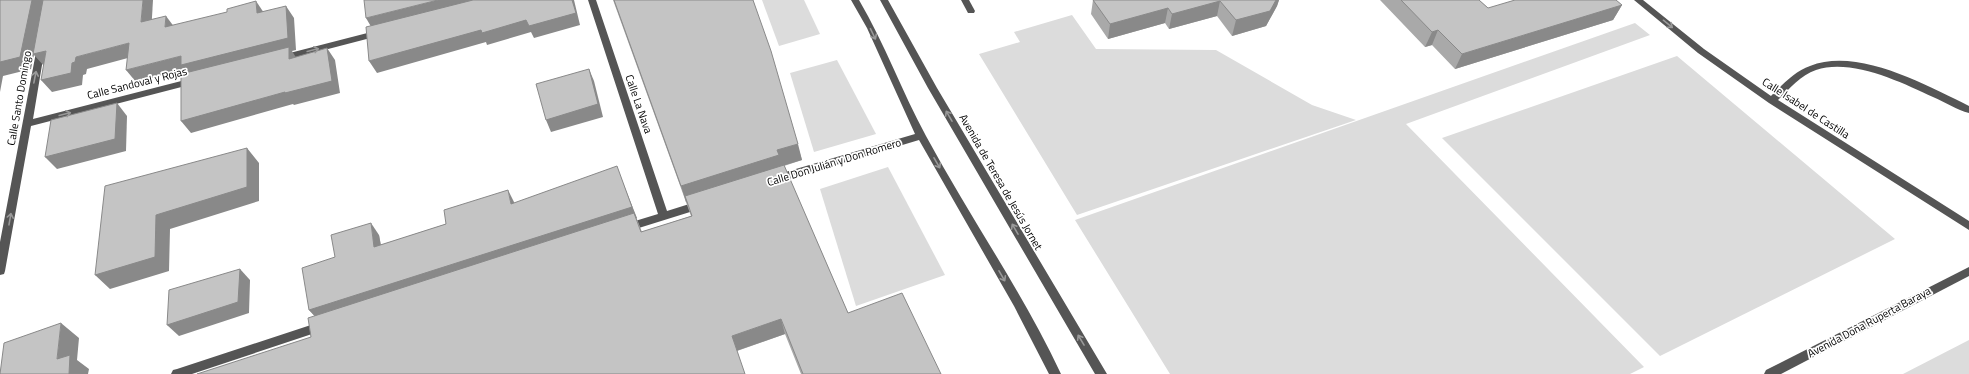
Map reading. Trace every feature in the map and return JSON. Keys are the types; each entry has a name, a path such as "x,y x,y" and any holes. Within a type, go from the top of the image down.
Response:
{"street":[{"name":"Calle La Nava","path":"592,0 664,216"},
{"path":"855,0 871,28 922,136 1018,303 1055,374"},
{"name":"Avenida de Teresa de Jesús Jornet","path":"884,0 933,88 1101,374"},
{"path":"965,0 971,11"},
{"name":"Calle Isabel de Castilla","path":"1638,0 1701,51 1772,100 1969,226"},
{"path":"269,62 385,32"},
{"name":"Calle Santo Domingo","path":"0,271 43,38"},
{"path":"1772,100 1789,83 1814,67 1837,63 1877,70 1899,78 1969,110"},
{"name":"Calle Sandoval y Rojas","path":"27,124 200,79"},
{"name":"Calle Don Julián y Don Romero","path":"766,183 922,136"},
{"path":"619,230 715,199"},
{"name":"Avenida Doña Ruperta Baraya","path":"1770,374 1969,271"},
{"path":"177,374 334,323"}],"shaded area":[{"path":"762,0 804,0 820,34 779,46"},
{"path":"1072,15 1096,49 1216,50 1312,105 1356,120 1077,215 979,54 1020,42 1014,32"},
{"path":"1635,23 1650,35 1406,124 1644,367 1630,374 1170,374 1075,220"},
{"path":"1677,56 1895,239 1660,356 1442,138"},
{"path":"837,60 876,134 814,152 790,73"},
{"path":"888,167 945,275 856,306 820,189"},
{"path":"1969,340 1969,374 1903,374"}],"building":[{"path":"0,0 32,0 20,57 0,62"},
{"path":"43,0 143,0 141,22 166,16 165,27 227,12 227,9 256,1 257,13 286,6 288,38 181,65 181,56 126,70 129,43 76,57 75,62 72,63 71,73 41,80 46,51 33,54"},
{"path":"364,0 438,0 366,18"},
{"path":"473,0 572,0 576,13 529,26 526,20 482,33 481,30 369,61 366,27"},
{"path":"614,0 753,0 771,51 798,144 777,150 779,155 681,186"},
{"path":"1093,0 1276,0 1270,11 1236,20 1220,1 1172,14 1168,8 1110,24"},
{"path":"1401,0 1479,0 1488,8 1515,0 1616,0 1622,5 1462,54 1438,30 1432,32"},
{"path":"289,47 289,59 327,48 332,81 285,92 181,121 181,74"},
{"path":"589,69 598,104 546,120 536,84"},
{"path":"117,103 115,139 45,157 51,120"},
{"path":"247,148 247,187 156,215 155,257 95,275 105,186"},
{"path":"784,165 848,313 902,293 941,374 803,374 781,319 732,336 745,374 197,374 311,337 308,318 634,213 641,232 692,216 685,196"},
{"path":"617,166 632,207 309,310 302,268 335,257 331,235 371,223 374,247 446,224 444,210 508,190 511,204"},
{"path":"240,269 238,302 167,325 169,290"},
{"path":"61,323 57,359 70,355 69,374 0,374 4,343"}]}
